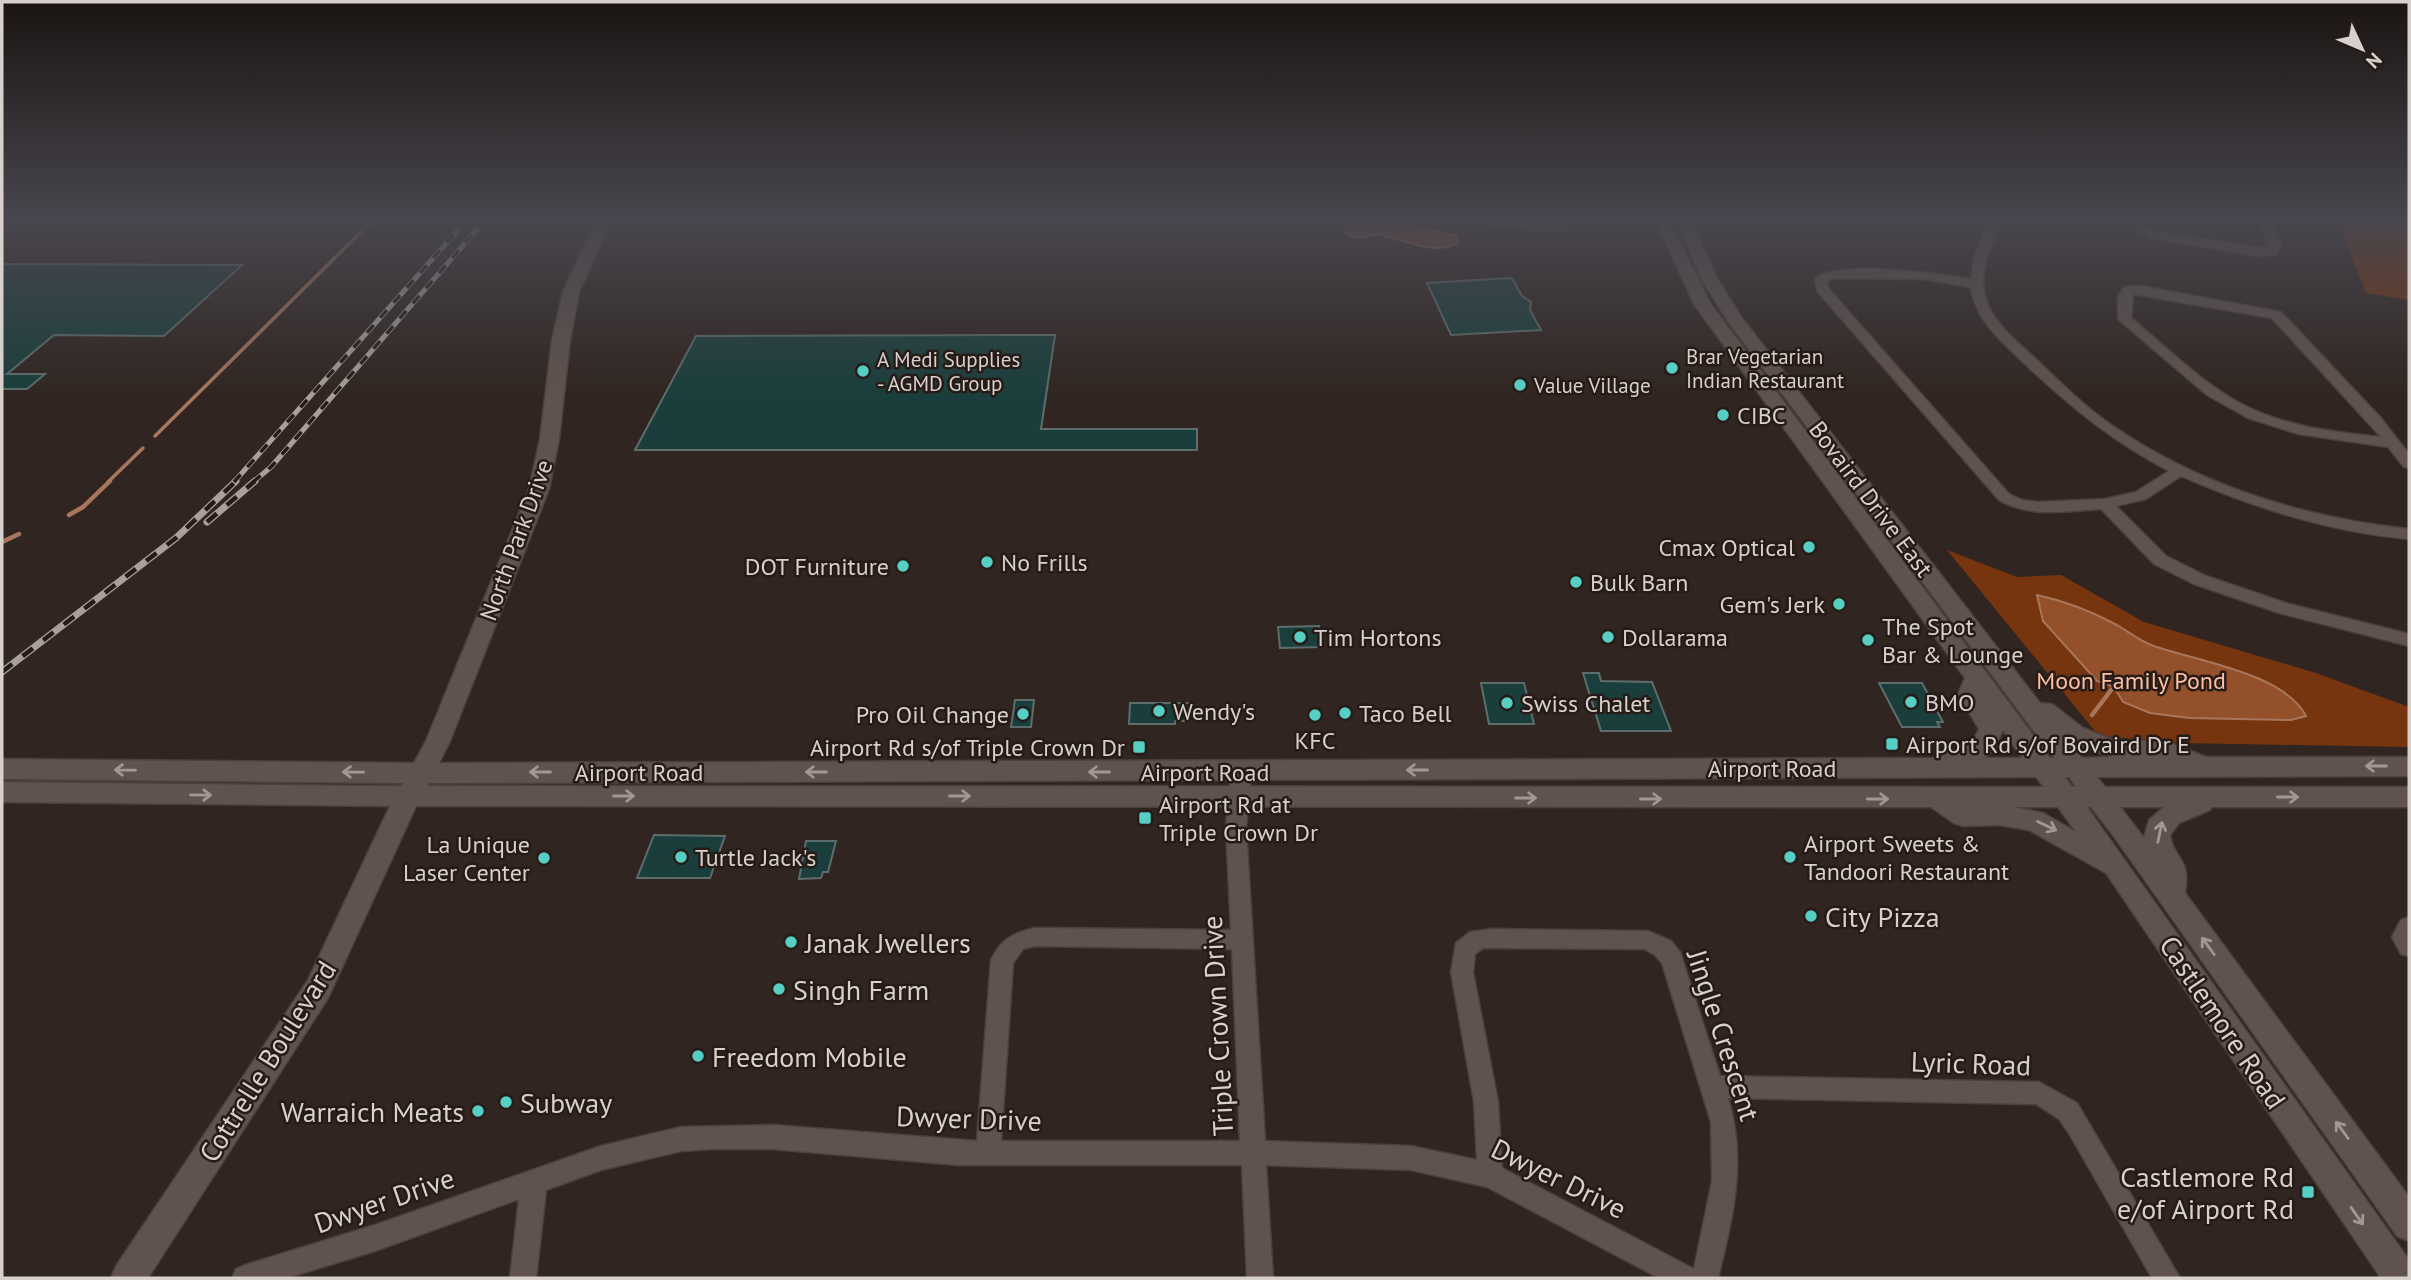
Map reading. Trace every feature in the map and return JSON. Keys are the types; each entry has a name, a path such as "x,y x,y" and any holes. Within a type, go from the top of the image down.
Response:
{"main road":[{"name":"North Park Drive","path":"415,784 438,741 471,663 539,489 550,451 564,325 571,290 576,279"},
{"name":"Bovaird Drive East","path":"1693,279 1702,304 2044,768"},
{"name":"Bovaird Drive East","path":"1709,279 1735,320 2076,768"},
{"path":"2004,674 2060,725 2074,734 2109,748 2168,751 2208,767"},
{"path":"1928,768 1977,754 1987,742 1992,729 1970,694 1977,677"},
{"name":"Airport Road","path":"1240,784 1928,768 2409,766"},
{"name":"Castlemore Road","path":"2044,768 2119,870 2400,1278"},
{"name":"Castlemore Road","path":"2076,768 2409,1224"},
{"name":"Airport Road","path":"2,769 415,784"},
{"name":"Airport Road","path":"2,792 415,784 1240,784 1938,798 2409,797"},
{"name":"Cottrelle Boulevard","path":"128,1278 318,989 415,784"},
{"path":"2171,895 2173,867 2158,845 2163,820 2181,809 2220,797"},
{"path":"1938,798 1963,816 2010,816 2034,820 2073,840 2119,870"}],"street":[{"path":"1822,279 1822,289 2004,497 2018,505 2105,504 2141,496 2180,470"},
{"path":"1945,279 1976,284"},
{"path":"1976,279 1978,298 1989,319 2070,399 2117,436 2180,470 2227,490 2302,514 2409,534"},
{"path":"2392,443 2303,431 2224,400 2125,318 2124,296 2129,290 2141,290 2276,315 2375,420 2409,464"},
{"path":"2105,504 2160,560 2200,580 2285,609 2409,640"},
{"name":"Triple Crown Drive","path":"1240,784 1236,827 1260,1278"},
{"path":"2409,926 2403,937 2409,947"},
{"path":"988,1153 1002,960 1016,942 1035,937 1244,940"},
{"name":"Jingle Crescent","path":"1490,1175 1486,1102 1461,958 1464,950 1478,939 1639,938 1657,944 1668,954 1674,966 1723,1122 1726,1157 1721,1214 1705,1278"},
{"name":"Lyric Road","path":"1714,1087 2039,1094 2068,1111 2167,1278"},
{"name":"Dwyer Drive","path":"245,1278 375,1238 628,1151 681,1139 712,1137 773,1138 988,1153 1255,1153 1411,1158 1490,1175 1685,1278"},
{"path":"523,1278 534,1182"}],"green space":[{"path":"2360,279 2409,279 2409,300 2366,293"},
{"name":"Moon Family Pond","path":"1947,550 2017,577 2061,575 2144,622 2316,673 2409,707 2409,747 2181,743 2101,736"}],"shaded area":[{"path":"2037,595 2088,611 2149,644 2238,670 2259,679 2295,701 2306,716 2291,720 2189,718 2150,713 2123,702 2114,687 2097,681 2043,621"}],"building":[{"path":"2,279 227,279 164,336 54,335 7,374 45,374 27,389 2,389"},
{"path":"1512,279 1522,296 1531,302 1530,310 1541,330 1451,335 1427,283"},
{"name":"A Medi Supplies - AGMD Group","path":"1055,335 1041,429 1197,429 1197,450 635,450 696,336"},
{"name":"Tim Hortons","path":"1319,626 1321,647 1280,648 1278,627"},
{"path":"1583,673 1599,673 1601,681 1652,682 1671,731 1601,731"},
{"name":"Swiss Chalet","path":"1481,683 1524,683 1534,724 1489,724"},
{"name":"BMO","path":"1879,683 1922,683 1943,722 1937,722 1940,727 1902,727"},
{"name":"Pro Oil Change","path":"1015,700 1034,700 1031,727 1011,727"},
{"name":"Wendy's","path":"1130,703 1189,703 1188,721 1175,721 1175,724 1129,724"},
{"name":"Turtle Jack's","path":"654,835 725,836 710,878 637,878"},
{"path":"806,841 836,841 828,872 823,872 821,878 799,879"}],"waterway":[{"path":"155,436 314,279"},
{"path":"108,482 143,448"},
{"path":"69,515 83,507 110,481"},
{"path":"2,542 19,534"},
{"path":"2092,715 2115,685"}],"railway":[{"path":"234,482 415,279"},
{"path":"253,482 271,467 434,279"},
{"path":"2,672 176,538 236,481"},
{"path":"207,522 255,481"}],"place":[{"name":"Brar Vegetarian Indian Restaurant","path":"1672,368"},
{"name":"A Medi Supplies - AGMD Group","path":"863,371"},
{"name":"Value Village","path":"1520,385"},
{"name":"CIBC","path":"1723,415"},
{"name":"Cmax Optical","path":"1809,547"},
{"name":"No Frills","path":"987,562"},
{"name":"DOT Furniture","path":"903,566"},
{"name":"Bulk Barn","path":"1576,582"},
{"name":"Gem's Jerk","path":"1839,604"},
{"name":"Tim Hortons","path":"1300,637"},
{"name":"Dollarama","path":"1608,637"},
{"name":"The Spot Bar & Lounge","path":"1868,640"},
{"name":"BMO","path":"1911,702"},
{"name":"Swiss Chalet","path":"1507,703"},
{"name":"Wendy's","path":"1159,711"},
{"name":"Taco Bell","path":"1345,713"},
{"name":"Pro Oil Change","path":"1023,714"},
{"name":"KFC","path":"1315,715"},
{"name":"Airport Rd s/of Bovaird Dr E","path":"1892,744"},
{"name":"Airport Rd s/of Triple Crown Dr","path":"1139,747"},
{"name":"Airport Rd at Triple Crown Dr","path":"1145,818"},
{"name":"Turtle Jack's","path":"681,857"},
{"name":"Airport Sweets & Tandoori Restaurant","path":"1790,857"},
{"name":"La Unique Laser Center","path":"544,858"},
{"name":"City Pizza","path":"1811,916"},
{"name":"Janak Jwellers","path":"791,942"},
{"name":"Singh Farm","path":"779,989"},
{"name":"Freedom Mobile","path":"698,1056"},
{"name":"Subway","path":"506,1102"},
{"name":"Warraich Meats","path":"478,1111"},
{"name":"Castlemore Rd e/of Airport Rd","path":"2308,1192"}]}
